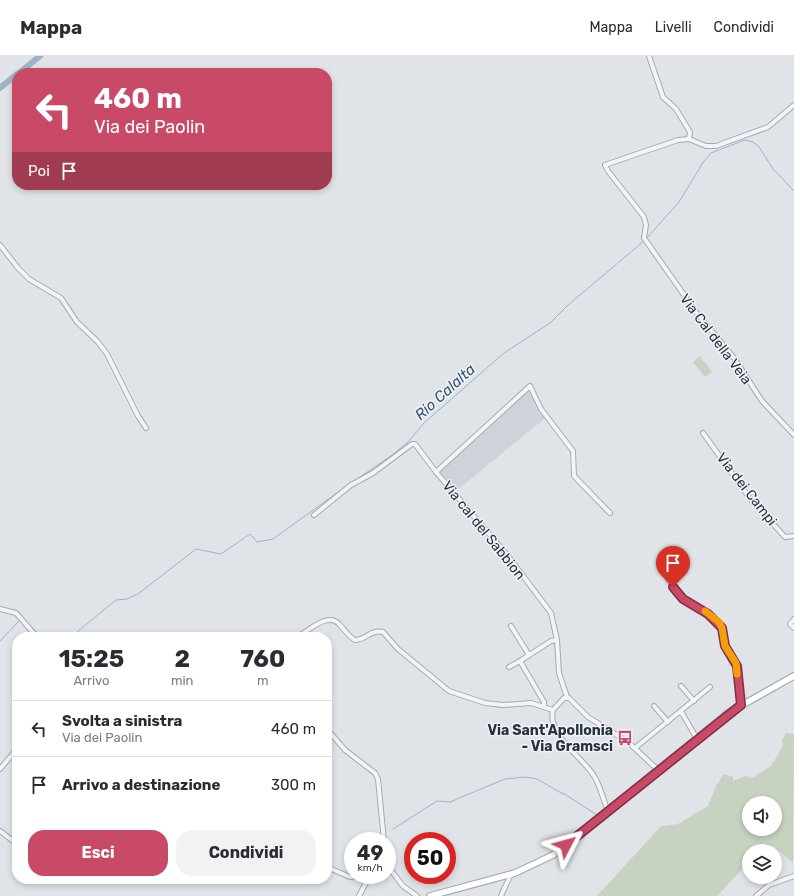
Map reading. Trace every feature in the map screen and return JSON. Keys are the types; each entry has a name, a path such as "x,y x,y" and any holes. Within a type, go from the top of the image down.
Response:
{"main road":[{"path":"430,896 530,868 558,852 696,739 741,705 794,676"}],"street":[{"path":"649,56 663,97 676,109 690,132 689,139 706,146 716,146 768,127 794,104"},
{"name":"Via Cal della Veia","path":"689,139 678,140 606,166 644,217 646,225 645,240 696,312 734,358 762,401 794,435"},
{"path":"0,245 18,268 29,279 61,298 77,322 108,354 138,416 146,428"},
{"name":"Via cal del Sabbion","path":"557,640 551,613 508,556 436,472 530,386 541,409 573,451 574,476 610,512"},
{"name":"Via dei Campi","path":"704,433 752,501 785,537 794,536"},
{"path":"314,515 351,485 373,473 412,444 415,444 436,472"},
{"path":"668,579 683,599 708,614 722,628 725,646 737,666 741,705"},
{"path":"0,608 16,613 33,632"},
{"path":"306,632 325,620 331,619 339,624 348,635 355,640 363,638 372,632 383,632 398,649 449,691 490,704 525,702 544,706 553,710"},
{"path":"794,619 790,624 794,628"},
{"path":"511,626 529,655"},
{"path":"509,667 551,641 557,640 559,673 567,697 592,720 635,748 658,770"},
{"path":"520,660 544,702 544,706"},
{"path":"681,686 694,701"},
{"path":"635,748 710,687"},
{"path":"567,697 553,710 553,721 557,732 595,778 608,811"},
{"path":"654,706 668,722"},
{"path":"679,713 682,713 696,739"},
{"path":"332,735 345,750 375,773 378,779 383,832"},
{"path":"0,768 12,755"},
{"path":"0,831 12,840"},
{"path":"332,869 344,874"},
{"path":"501,896 511,874"},
{"path":"756,896 769,885 794,876"},
{"path":"396,877 403,886 417,896"},
{"path":"359,896 365,884"}],"shaded area":[{"path":"530,388 545,417 544,419 456,491 439,470"}],"green space":[{"path":"700,356 712,372 705,377 693,362"},
{"path":"786,733 794,734 793,863 782,854 782,844 742,844 742,869 717,896 597,896 661,826 678,824 708,806 716,786 724,774 733,777 733,781 745,776 752,778 771,766 783,746 782,740"}],"waterway":[{"path":"25,68 40,56"},
{"path":"0,88 12,78"},
{"name":"Rio Calalta","path":"646,239 679,202 704,161 711,153 745,140 753,142 759,147 773,169 794,191"},
{"name":"Rio Calalta","path":"353,482 408,442 424,423 504,353 550,323 568,305 644,241"},
{"name":"Rio Calalta","path":"77,632 116,600 127,599 138,594 196,549 221,554 250,534 257,542 273,539 348,485"},
{"name":"Rio Calalta","path":"23,618 36,632"},
{"name":"Rio Calalta","path":"0,641 19,621"},
{"path":"393,829 437,801 450,802 505,779 525,777 537,779 563,794"},
{"path":"563,793 597,815"}],"slow traffic":[{"path":"705,611 719,622 722,628 725,646 736,663 737,674"}],"place":[{"name":"Via Sant'Apollonia - Via Gramsci","path":"625,738"}],"route":[{"path":"566,845 728,713 741,705 737,666 725,646 722,628 719,622 701,609 683,599 673,587"}]}
